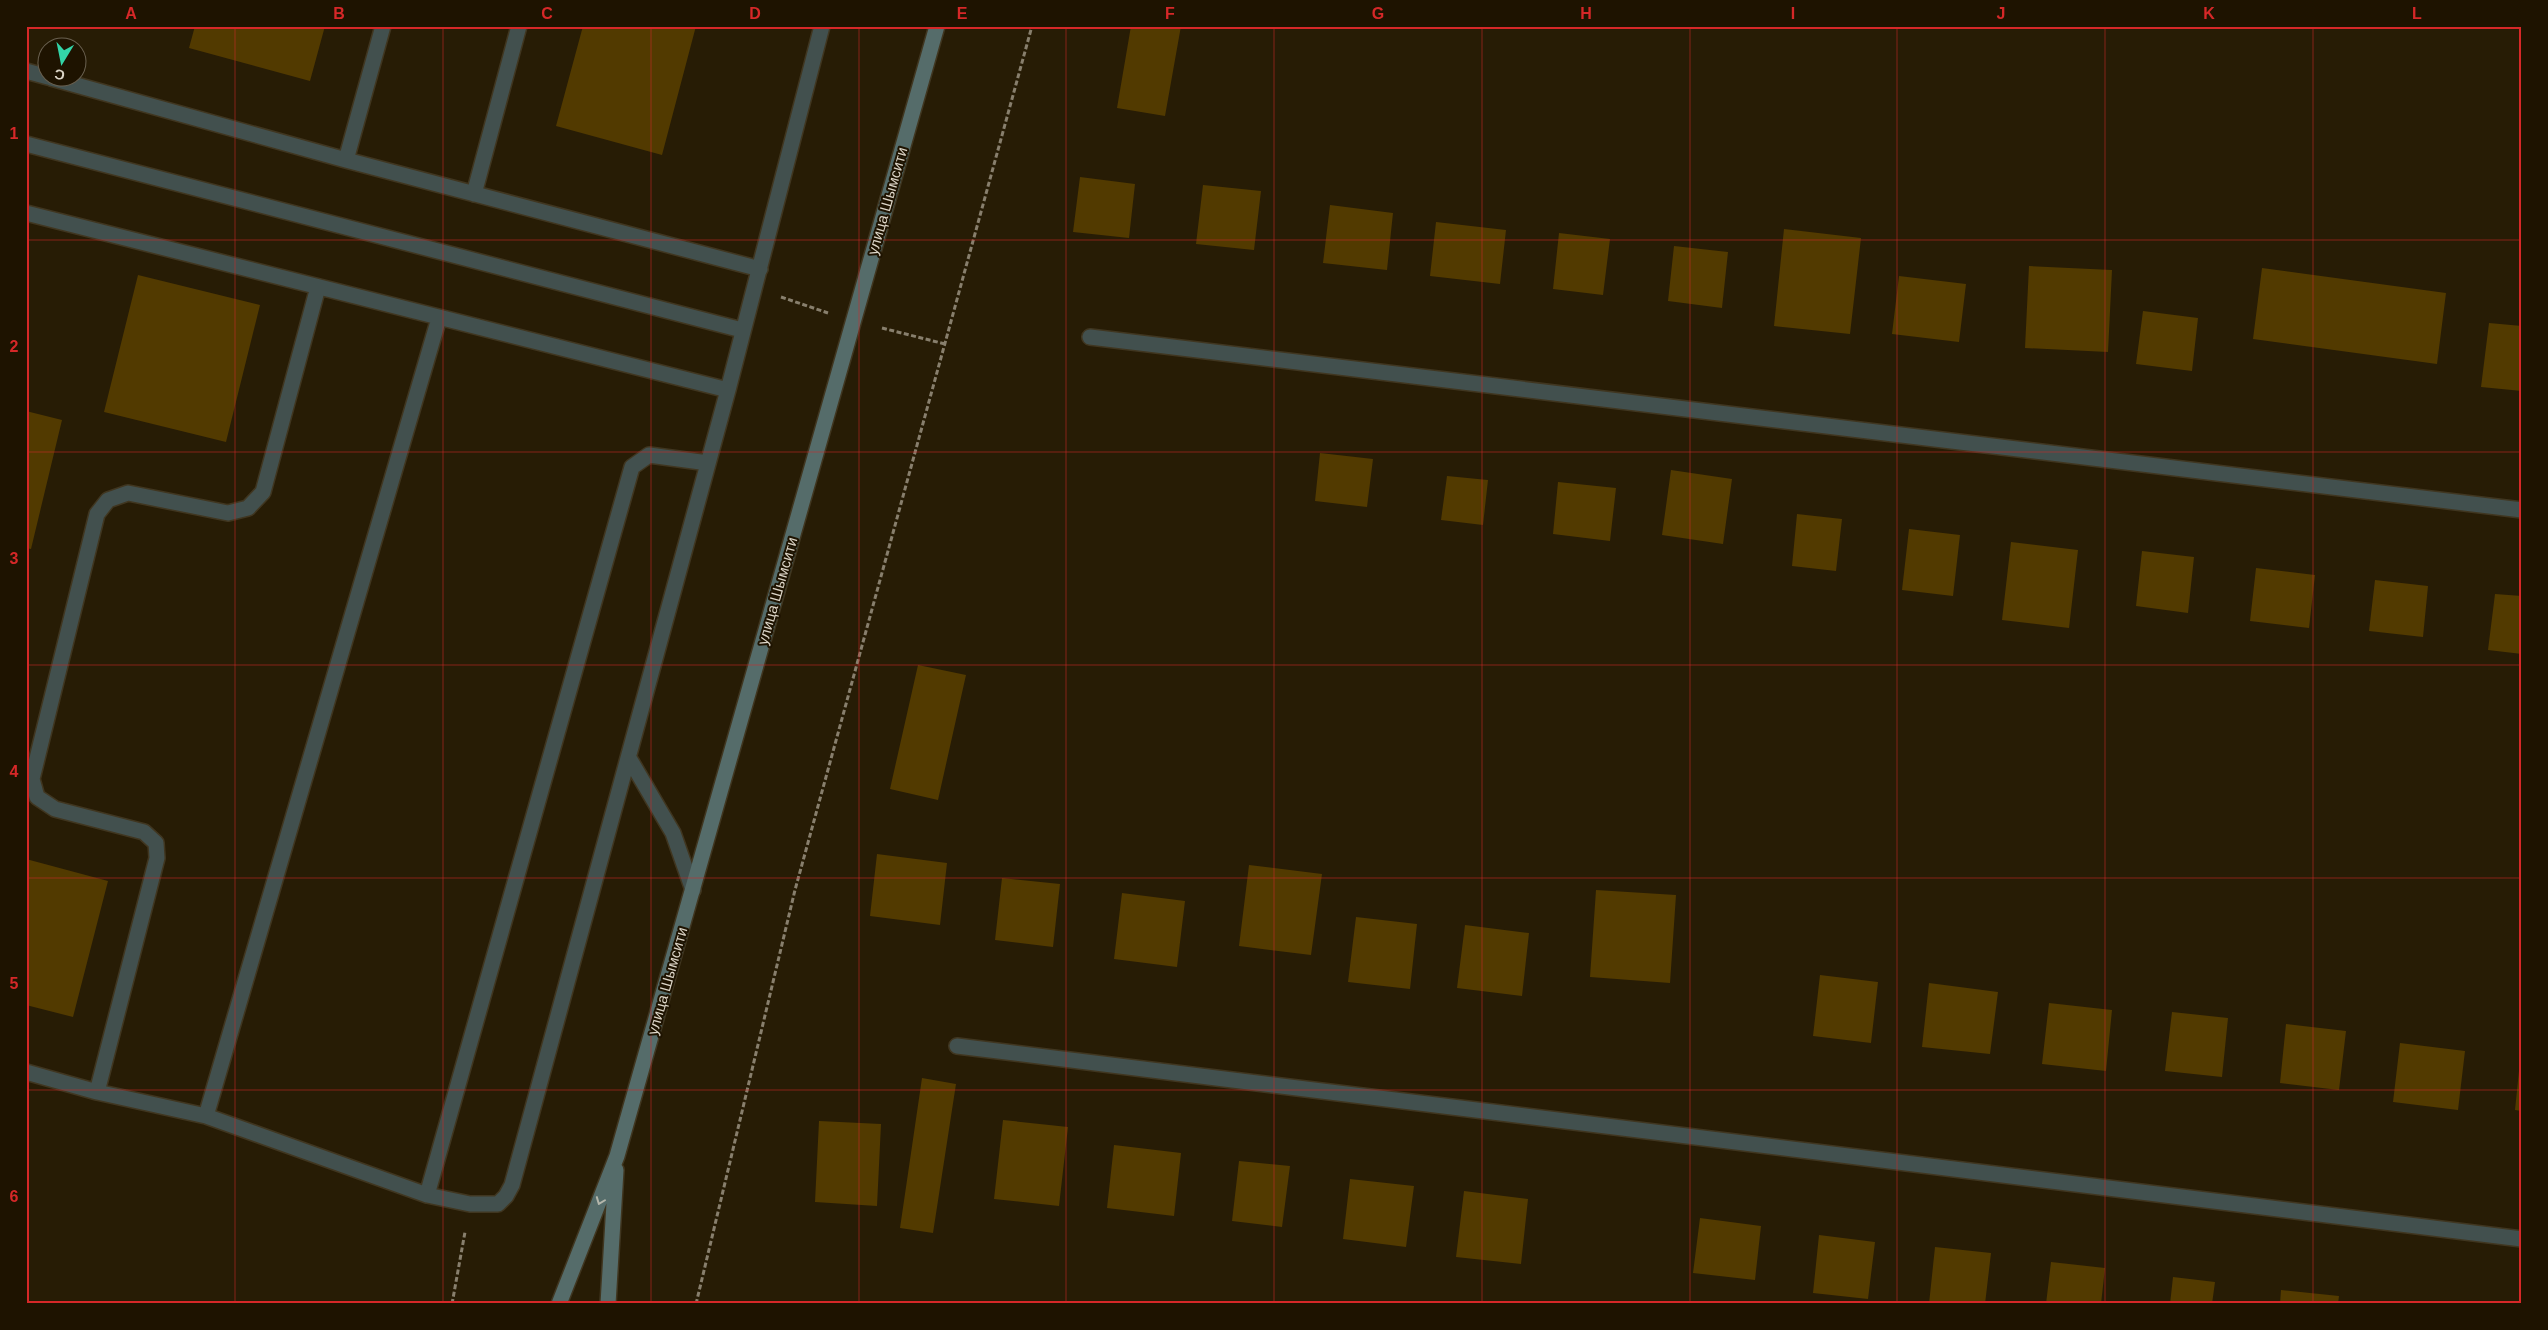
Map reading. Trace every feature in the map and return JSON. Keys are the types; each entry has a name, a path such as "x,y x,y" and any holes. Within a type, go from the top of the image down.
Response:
{"main road":[{"name":"улица Шымсити","path":"559,1304 617,1156 936,26"},
{"name":"улица Шымсити","path":"608,1304 617,1156"}],"street":[{"path":"346,160 383,26"},
{"path":"474,194 519,26"},
{"path":"26,1072 97,1092 206,1116 426,1196 470,1204 498,1204 506,1196 512,1185 629,758 728,390 742,330 760,269 822,26"},
{"path":"88,88 346,160 760,269"},
{"path":"26,144 742,330"},
{"path":"26,213 728,390"},
{"path":"97,1092 157,858 156,844 144,832 55,809 37,797 32,779 97,514 108,500 128,493 228,513 248,508 263,492 318,287"},
{"path":"206,1116 439,318"},
{"path":"1090,337 2522,510"},
{"path":"426,1196 632,467 649,455 708,463"},
{"path":"629,758 673,833 693,890"},
{"path":"957,1046 2522,1238"}],"path":[{"path":"696,1304 795,890 1032,26"},
{"path":"452,1304 470,1204"}],"building":[{"path":"195,26 325,26 310,81 189,48"},
{"path":"583,26 696,26 662,155 556,126"},
{"path":"1131,26 1181,26 1165,116 1117,108"},
{"path":"1080,177 1135,184 1129,238 1073,232"},
{"path":"1203,185 1261,191 1254,250 1196,244"},
{"path":"1330,205 1393,213 1387,270 1323,263"},
{"path":"1436,222 1506,230 1500,284 1430,276"},
{"path":"1784,229 1861,238 1850,334 1774,326"},
{"path":"1559,233 1610,239 1603,295 1553,289"},
{"path":"1674,246 1728,252 1722,308 1668,301"},
{"path":"2029,266 2112,270 2108,352 2025,348"},
{"path":"2262,268 2446,293 2437,364 2253,339"},
{"path":"138,275 260,305 226,442 104,412"},
{"path":"1899,276 1966,284 1959,342 1892,334"},
{"path":"2143,311 2198,318 2192,371 2136,364"},
{"path":"2489,323 2522,326 2522,391 2481,387"},
{"path":"26,411 62,420 31,549 26,548"},
{"path":"1320,453 1373,459 1367,507 1315,501"},
{"path":"1671,470 1732,479 1723,544 1662,535"},
{"path":"1447,476 1488,480 1483,525 1441,520"},
{"path":"1558,482 1616,488 1610,541 1553,534"},
{"path":"1797,514 1842,519 1836,571 1792,566"},
{"path":"1909,529 1960,535 1953,596 1902,590"},
{"path":"2011,542 2078,550 2069,628 2002,620"},
{"path":"2142,551 2194,557 2188,613 2136,606"},
{"path":"2256,568 2315,575 2309,628 2250,621"},
{"path":"2375,580 2428,586 2423,637 2369,631"},
{"path":"2495,594 2522,596 2522,654 2488,650"},
{"path":"918,665 966,675 938,800 890,789"},
{"path":"877,854 947,863 940,925 870,916"},
{"path":"26,859 108,881 73,1017 26,1005"},
{"path":"1249,865 1322,874 1311,955 1239,946"},
{"path":"1002,878 1060,884 1053,947 995,940"},
{"path":"1596,890 1676,895 1670,983 1590,977"},
{"path":"1122,893 1185,901 1177,967 1114,959"},
{"path":"1356,917 1417,924 1410,989 1348,982"},
{"path":"1465,925 1529,933 1522,996 1457,988"},
{"path":"1820,975 1878,982 1871,1043 1813,1036"},
{"path":"1929,983 1998,992 1990,1054 1922,1047"},
{"path":"2049,1003 2112,1010 2106,1071 2042,1064"},
{"path":"2172,1012 2228,1018 2222,1077 2165,1071"},
{"path":"2286,1024 2346,1031 2339,1090 2280,1083"},
{"path":"2400,1043 2465,1051 2458,1110 2393,1102"},
{"path":"2520,1061 2522,1061 2522,1111 2515,1110"},
{"path":"922,1078 956,1084 933,1233 900,1228"},
{"path":"1003,1120 1068,1127 1059,1206 994,1199"},
{"path":"819,1121 881,1124 877,1206 815,1202"},
{"path":"1114,1145 1181,1153 1174,1216 1107,1208"},
{"path":"1239,1161 1290,1166 1282,1227 1232,1221"},
{"path":"1350,1179 1414,1186 1406,1247 1343,1239"},
{"path":"1464,1191 1528,1199 1521,1264 1456,1257"},
{"path":"1700,1218 1761,1226 1755,1280 1693,1273"},
{"path":"1819,1235 1875,1242 1868,1299 1813,1293"},
{"path":"1935,1247 1991,1253 1985,1304 1929,1304"},
{"path":"2051,1262 2105,1268 2101,1304 2046,1304"},
{"path":"2173,1277 2215,1282 2212,1304 2170,1304"},
{"path":"2281,1290 2339,1296 2338,1304 2280,1304"}]}
